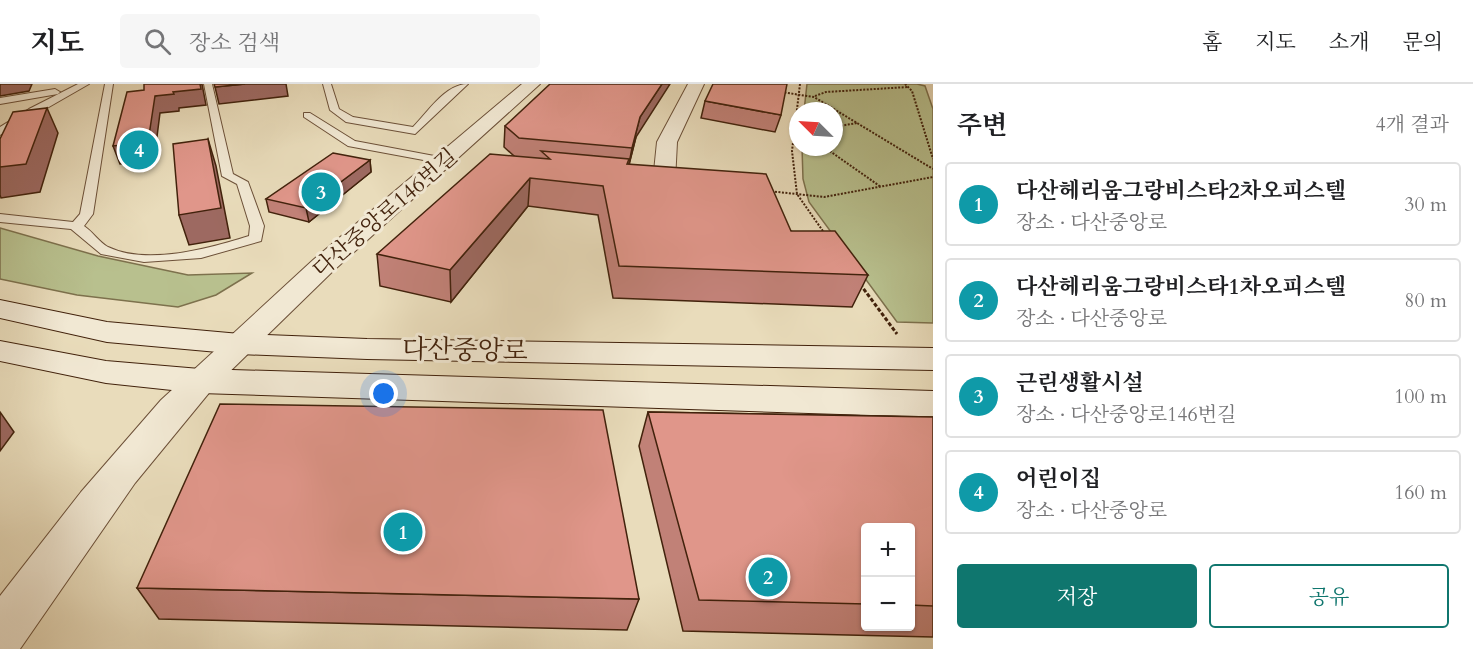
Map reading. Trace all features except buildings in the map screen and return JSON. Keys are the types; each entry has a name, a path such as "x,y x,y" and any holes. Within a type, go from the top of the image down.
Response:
{"street":[{"name":"다산중앙로146번길","path":"0,636 131,459 200,381 240,344 456,162 532,84"},
{"path":"640,178 674,182 667,142 696,84"},
{"name":"다산중앙로","path":"0,309 107,332 240,344 378,349 924,358"},
{"name":"다산중앙로","path":"0,351 106,372 200,381 933,404"}],"lane":[{"path":"76,227 86,214 109,84"},
{"path":"0,218 76,227 104,250 138,258 172,258 216,252 256,238 257,226 242,182 228,176 208,84"},
{"path":"327,84 335,110 350,120 415,131 452,93 464,84"},
{"path":"0,101 30,98 82,85"},
{"path":"0,132 82,85"},
{"path":"307,116 352,144 456,162"},
{"path":"352,144 373,124"}],"path":[{"path":"798,102 800,84"},
{"path":"814,97 826,92 907,85 912,91 933,159"},
{"path":"778,92 814,97 933,169"},
{"path":"843,126 858,123"},
{"path":"793,156 797,194 829,240"},
{"path":"837,156 882,187"},
{"path":"762,191 824,197 933,177"},
{"path":"854,276 924,358"}],"green space":[{"path":"807,84 917,84 925,86 933,109 933,323 897,322 809,202 803,179 802,156 843,156 843,102 805,102"},
{"path":"0,228 98,256 188,275 252,273 216,295 178,307 77,295 0,279"}],"place":[{"name":"어린이집","path":"139,150"},
{"name":"근린생활시설","path":"321,192"},
{"name":"다산헤리움그랑비스타2차오피스텔","path":"403,532"},
{"name":"다산헤리움그랑비스타1차오피스텔","path":"768,577"}]}
